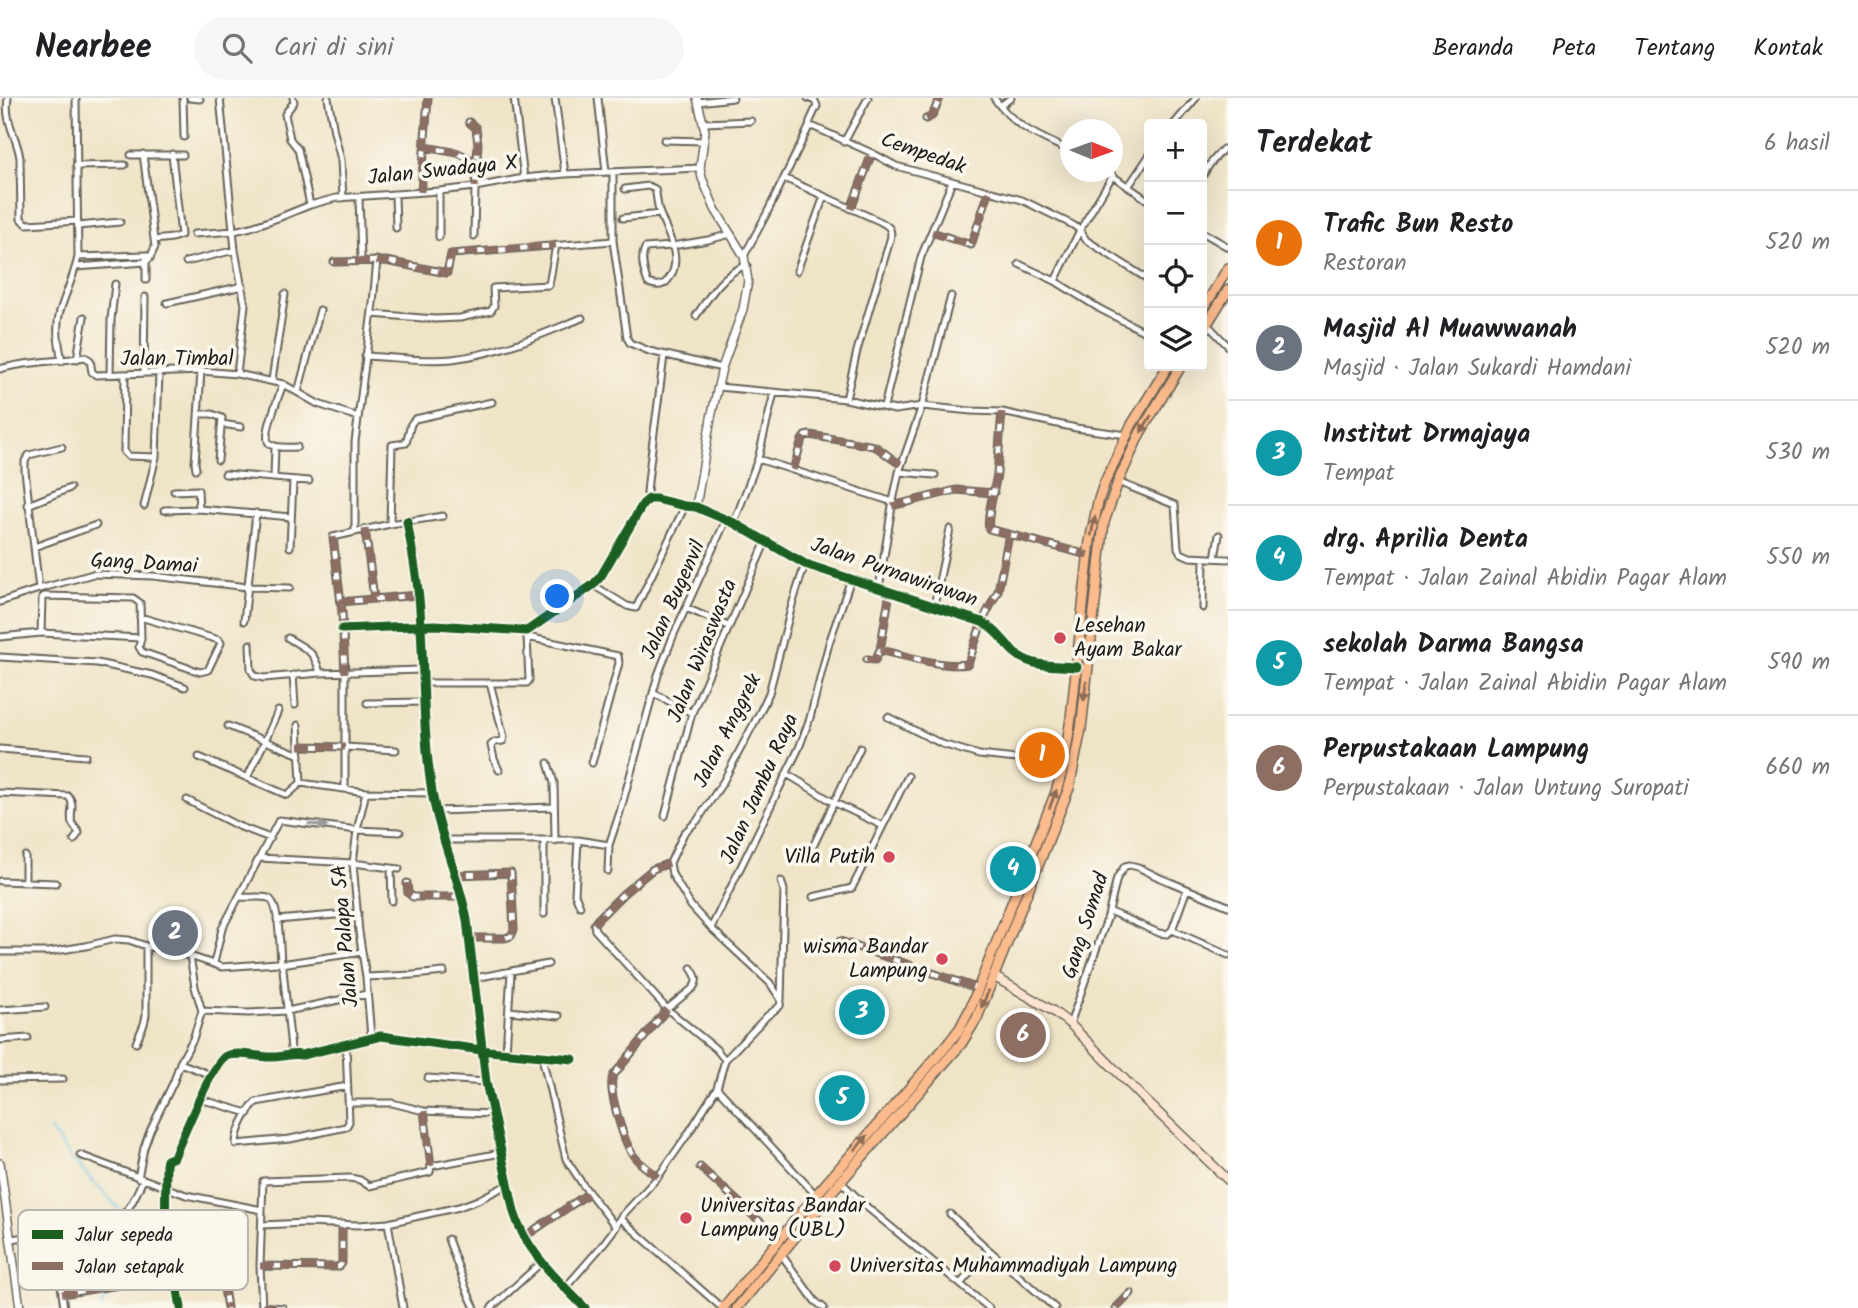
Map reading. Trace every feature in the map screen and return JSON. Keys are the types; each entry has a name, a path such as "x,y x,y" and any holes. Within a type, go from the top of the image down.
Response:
{"highway":[{"path":"1207,300 1228,268"},
{"path":"1207,323 1228,290"},
{"path":"737,1308 952,1038 965,1018 1006,932 1049,822 1064,764 1088,555 1093,523 1104,484 1127,435 1165,371"},
{"path":"1049,822 1069,788 1077,755 1104,522 1140,433 1178,371"},
{"path":"722,1308 816,1195 968,1034 995,976 1006,932"}],"main road":[{"path":"995,976 1070,1024 1228,1180"}],"street":[{"path":"8,98 6,115 20,158 20,219 27,224 120,222"},
{"path":"62,361 58,337 60,313 78,257 76,98"},
{"path":"183,98 184,137"},
{"path":"190,98 201,99"},
{"path":"220,98 235,250 245,305 237,374"},
{"path":"293,98 294,102 285,114 290,139 298,149 310,205"},
{"path":"328,98 341,160 344,198"},
{"path":"421,192 428,98"},
{"path":"514,98 524,178"},
{"path":"555,98 565,174"},
{"path":"598,98 610,172 613,241 627,338 638,347 722,368"},
{"path":"696,508 722,368 743,310 747,288 747,265 744,256 711,201 702,178 700,168 705,141 704,123 697,100 733,98"},
{"path":"744,256 809,127 817,104 808,98"},
{"path":"844,142 868,98"},
{"path":"926,119 932,116 940,98"},
{"path":"994,98 1024,129 1060,146"},
{"path":"999,106 1011,98"},
{"path":"1178,119 1196,98"},
{"path":"704,123 751,121"},
{"path":"469,122 477,131 474,236"},
{"name":"Cempedak","path":"809,127 896,166 1022,200 1080,230 1086,240 1144,277"},
{"path":"664,140 705,141"},
{"path":"425,147 458,153 478,163"},
{"path":"1207,169 1223,149"},
{"path":"851,209 872,153"},
{"path":"143,154 154,240 154,251 147,259 146,280"},
{"path":"131,155 183,155"},
{"path":"154,240 180,236 182,232 172,155"},
{"path":"1128,187 1144,163"},
{"path":"76,166 125,165"},
{"name":"Jalan Swadaya X","path":"194,234 233,231 310,205 344,198 439,191 565,174 700,168"},
{"path":"784,178 891,228 892,233 857,351 846,399"},
{"path":"884,407 921,257 952,182"},
{"path":"1055,281 1105,182"},
{"path":"1122,182 1144,198"},
{"path":"625,189 648,186 654,188 660,214 673,246 674,267 670,277 665,284 658,286 648,283 642,264 645,248 673,246 731,234"},
{"path":"439,191 439,237"},
{"path":"932,232 971,245 989,192"},
{"path":"395,195 396,228"},
{"path":"797,271 824,196"},
{"path":"359,197 361,260"},
{"path":"623,218 660,214"},
{"path":"1207,235 1228,247"},
{"path":"334,262 377,260 447,273 451,254 613,241"},
{"path":"372,314 435,319 460,318 491,311 494,306 493,288 549,285 556,246"},
{"path":"186,262 235,250"},
{"path":"78,257 147,259"},
{"path":"76,267 147,259"},
{"path":"355,531 355,442 377,260"},
{"path":"1019,264 1055,281 1100,309 1144,331"},
{"path":"696,316 716,286 734,269 747,265"},
{"path":"110,374 115,284"},
{"path":"167,303 243,286"},
{"path":"272,380 285,294"},
{"path":"879,588 899,472 922,406 951,296"},
{"path":"144,373 145,297"},
{"path":"298,392 320,310"},
{"path":"1,369 30,362 77,359 84,317"},
{"path":"365,356 441,359 468,356 495,351 582,318"},
{"path":"1207,330 1228,346"},
{"path":"527,634 593,585 606,570 643,504 649,499 647,493 652,442 664,355"},
{"name":"Jalan Timbal","path":"77,359 88,358 94,374 201,371 272,380 318,404 358,417"},
{"path":"196,469 201,371"},
{"path":"145,506 156,457 159,373"},
{"path":"125,374 124,452 128,456 156,457"},
{"path":"283,384 267,436 270,444 275,446 297,447"},
{"path":"718,387 846,399 898,410 922,406 1002,412 1076,428 1127,435"},
{"name":"Jalan Bugenvil","path":"608,870 609,845 665,656 758,459 774,393"},
{"path":"390,524 392,445 406,443 415,419 492,402"},
{"path":"1002,412 988,527 990,530 1088,555"},
{"path":"198,414 222,418 218,460"},
{"path":"222,424 241,427"},
{"path":"793,470 802,440 810,435 874,446 901,464"},
{"path":"274,477 275,446"},
{"path":"39,589 25,471 27,458 29,455 62,447"},
{"path":"758,459 892,504 956,490 994,493"},
{"path":"899,472 934,475"},
{"path":"225,474 309,481"},
{"path":"290,547 293,481"},
{"path":"1118,482 1175,505 1179,551 1187,556 1228,559"},
{"path":"29,505 70,488"},
{"path":"174,491 198,490 199,509"},
{"name":"Jalan Purnawirawan","path":"649,499 696,508 730,522 805,564 982,622 992,627 1027,661 1077,667"},
{"path":"593,585 627,606 636,608 685,506"},
{"path":"164,510 199,509 291,517"},
{"path":"244,621 256,513"},
{"path":"345,788 345,673 333,537 443,516"},
{"path":"407,521 421,625 432,793 443,840 463,897 486,1082 514,1212 524,1237 542,1262 585,1308"},
{"name":"Gang Damai","path":"34,547 96,525"},
{"path":"365,529 374,598"},
{"path":"934,606 950,530"},
{"path":"880,650 938,662 966,664 970,661 982,622 998,592 1009,534"},
{"path":"1214,558 1219,535"},
{"name":"Jalan Wiraswasta","path":"665,816 692,713 766,541"},
{"path":"1203,608 1204,558"},
{"name":"Jalan Anggrek","path":"670,863 684,833 697,821 723,782 769,693 805,564"},
{"name":"Gang Damai","path":"0,602 93,574 153,576 247,587 290,588"},
{"name":"Jalan Jambu Raya","path":"711,928 799,748 810,718 829,643 851,579"},
{"path":"867,659 875,660 880,650 890,592"},
{"path":"340,601 418,595"},
{"path":"41,633 44,596 136,598 140,617 139,648 142,652 200,672 208,670 221,643 219,640 140,617"},
{"path":"686,608 728,626"},
{"path":"342,629 421,625 527,634 616,655 619,659 592,763"},
{"path":"0,637 41,633 141,638"},
{"path":"424,683 525,683 528,681 527,634"},
{"path":"288,638 312,653 320,673"},
{"path":"250,644 251,670 255,676 264,678 320,673 422,670"},
{"path":"0,657 97,663 152,675 185,687"},
{"path":"293,675 295,705"},
{"path":"490,683 504,737 503,741 491,745 499,770"},
{"name":"Jalan Bugenvil","path":"653,693 692,713"},
{"path":"367,703 425,702"},
{"path":"247,778 278,711"},
{"path":"888,717 942,744 979,755 1064,764"},
{"path":"298,725 301,783"},
{"path":"228,726 300,755"},
{"path":"299,746 396,750"},
{"path":"808,857 860,748"},
{"path":"0,749 86,756"},
{"path":"199,757 287,795 301,783 366,792 432,793"},
{"path":"548,763 554,783 555,841"},
{"path":"787,774 833,802 883,826"},
{"path":"813,897 852,888 908,776"},
{"name":"Jalan Palapa 5A","path":"366,792 356,830 352,863 371,1037"},
{"path":"0,793 68,796 72,799 73,825 79,833 75,840"},
{"path":"187,800 270,838"},
{"path":"436,811 554,807"},
{"path":"214,963 219,937 279,820 356,830 400,832"},
{"path":"443,840 578,840 609,845"},
{"path":"544,840 544,914"},
{"path":"578,840 576,894 580,906"},
{"path":"25,856 25,882"},
{"path":"259,858 352,863 399,869"},
{"path":"725,1060 713,1046 667,1009 595,930 594,925 624,893 653,869 670,863 672,874 691,906 770,983 781,1000"},
{"name":"Gang Somad","path":"1070,1024 1122,868 1128,865 1138,867 1228,906"},
{"path":"391,869 392,901"},
{"path":"454,875 510,873 514,930 511,936 470,938"},
{"path":"0,881 56,883"},
{"path":"565,1288 600,1248 620,1218 658,1177 717,1088 725,1060 767,1016 779,1008 784,890 781,881"},
{"path":"407,883 408,893 412,897 463,897"},
{"path":"1109,911 1167,934 1172,930 1187,890"},
{"path":"239,897 272,900 275,905 291,1049 294,1054"},
{"path":"278,920 358,913"},
{"path":"1172,930 1228,955"},
{"path":"0,952 49,952 115,939 130,940 222,967 233,967 281,964 362,952"},
{"path":"839,941 978,989"},
{"path":"136,1043 146,1015 146,946"},
{"path":"126,1210 135,1198 141,1179 144,1148 150,1131 174,1081 202,1011 190,956"},
{"path":"475,978 548,964"},
{"path":"658,1177 637,1159 630,1149 620,1123 610,1082 667,1009 687,995 696,984 696,976 691,968"},
{"path":"366,977 444,972"},
{"path":"506,1052 511,972"},
{"path":"202,1011 287,1011 367,995"},
{"path":"0,1010 45,1007"},
{"path":"509,1011 559,1016"},
{"path":"166,1210 167,1160 174,1157 211,1075 224,1056 232,1054 272,1058 302,1055 381,1036 573,1059"},
{"path":"0,1040 28,1038"},
{"path":"346,1045 349,1103 349,1122 344,1128 290,1139 238,1145 236,1139 256,1102 348,1086"},
{"path":"542,1057 563,1153 568,1164 616,1227"},
{"path":"180,1063 211,1075"},
{"path":"0,1080 63,1079"},
{"path":"428,1079 486,1082"},
{"path":"717,1088 816,1195"},
{"path":"200,1099 248,1113"},
{"path":"349,1103 392,1103 424,1111 493,1114"},
{"path":"283,1308 262,1307 260,1266 263,1181 350,1178 369,1186 426,1174 432,1166 424,1111"},
{"path":"432,1166 501,1153"},
{"path":"80,1154 186,1195 262,1210"},
{"path":"0,1163 20,1308"},
{"path":"700,1167 779,1240"},
{"path":"840,1181 868,1208 989,1308"},
{"path":"262,1224 388,1223 459,1207 509,1184"},
{"path":"524,1237 589,1193"},
{"path":"950,1214 1055,1308"},
{"path":"620,1218 722,1308"},
{"path":"388,1223 403,1308"},
{"path":"260,1266 339,1267 342,1263 342,1224"},
{"path":"12,1239 18,1238"},
{"path":"448,1239 475,1308"},
{"path":"960,1284 990,1251"},
{"path":"781,1254 815,1301 824,1308"},
{"path":"491,1308 542,1262"},
{"path":"62,1290 64,1308"},
{"path":"62,1293 84,1290"},
{"path":"178,1290 181,1308"},
{"path":"224,1290 227,1308"},
{"path":"1116,1308 1131,1293"},
{"path":"809,1308 815,1301"}],"waterway":[{"path":"50,1130 72,1159 120,1210"},
{"path":"102,1308 103,1301 109,1295 124,1290"},
{"path":"124,1290 146,1290"}],"marked path":[{"path":"421,192 428,98"},
{"path":"926,119 932,116 940,98"},
{"path":"469,122 476,128 478,144 475,187"},
{"path":"425,147 458,153 478,163"},
{"path":"851,209 872,153"},
{"path":"932,232 971,245 989,192"},
{"path":"334,262 386,261 447,273 451,254 556,245"},
{"path":"1002,412 989,529 1088,555"},
{"path":"793,470 802,440 810,435 874,446 901,464"},
{"path":"892,506 956,490 994,493"},
{"path":"365,529 374,598"},
{"path":"880,650 936,663 968,664 982,622 998,591 1009,534"},
{"path":"333,537 342,612 345,673"},
{"path":"867,659 875,660 880,650 890,592"},
{"path":"340,602 418,595"},
{"path":"299,746 345,747"},
{"path":"594,924 624,893 653,869 670,863"},
{"path":"454,875 511,873 514,930 511,936 470,938"},
{"path":"407,883 408,893 413,897 462,897"},
{"path":"840,941 979,989"},
{"path":"658,1177 638,1161 629,1148 617,1116 612,1083 613,1076 667,1009"},
{"path":"424,1111 431,1166"},
{"path":"700,1167 779,1239"},
{"path":"524,1237 589,1193"},
{"path":"260,1266 339,1267 342,1263 342,1224"},
{"path":"62,1294 87,1290"},
{"path":"224,1290 227,1308"},
{"path":"1116,1308 1131,1293"},
{"path":"262,1306 283,1308"}],"cycle path":[{"path":"342,629 435,625 527,631 593,585 643,504 649,499 656,499 696,507 734,523 805,564 982,622 1014,652 1028,661 1077,667"},
{"path":"407,521 419,601 425,730 432,792 467,920 486,1082 514,1212 534,1252 585,1308"},
{"path":"165,1210 167,1160 174,1157 198,1102 214,1071 226,1056 302,1055 381,1036 573,1059"},
{"path":"178,1290 181,1308"}],"place":[{"name":"Lesehan Ayam Bakar","path":"1060,638"},
{"name":"Trafic Bun Resto","path":"1042,755"},
{"name":"Villa Putih","path":"889,857"},
{"name":"drg. Aprilia Denta","path":"1013,869"},
{"name":"Masjid Al Muawwanah","path":"175,933"},
{"name":"wisma Bandar Lampung","path":"942,959"},
{"name":"Institut Drmajaya","path":"862,1012"},
{"name":"Perpustakaan Lampung","path":"1023,1035"},
{"name":"sekolah Darma Bangsa","path":"842,1098"},
{"name":"Universitas Bandar Lampung (UBL)","path":"686,1218"},
{"name":"Universitas Muhammadiyah Lampung","path":"835,1266"}]}
